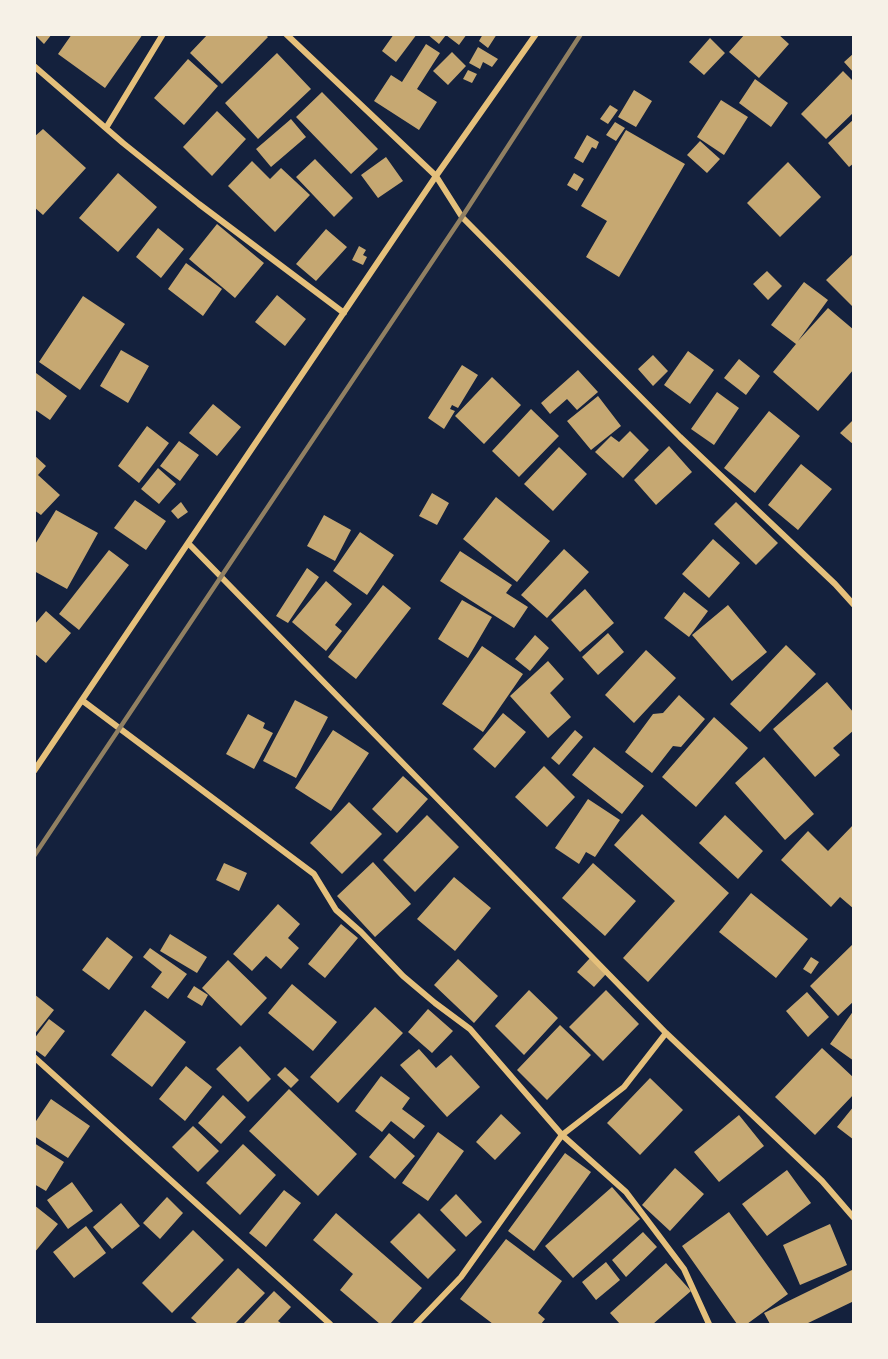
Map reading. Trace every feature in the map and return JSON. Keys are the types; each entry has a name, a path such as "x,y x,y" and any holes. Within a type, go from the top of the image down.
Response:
{"street":[{"path":"106,129 163,34"},
{"path":"286,34 436,176 462,217 680,437 835,584 854,605"},
{"path":"34,771 436,176 536,34"},
{"path":"34,66 106,129 199,204 344,313"},
{"path":"189,544 666,1033 822,1181 854,1218"},
{"path":"83,701 314,874 336,910 362,932 403,976 470,1029 562,1135 626,1192 684,1269 709,1324"},
{"path":"416,1324 461,1277 562,1135 624,1087 666,1033"},
{"path":"34,1057 330,1324"}],"building":[{"path":"34,34 52,34 44,44"},
{"path":"72,34 143,34 105,88 58,54"},
{"path":"208,34 265,34 268,37 222,84 190,53"},
{"path":"394,34 417,34 396,62 382,51"},
{"path":"427,34 467,34 459,45 446,35 439,44"},
{"path":"483,34 497,34 488,48 479,41"},
{"path":"745,34 778,34 789,44 759,78 729,52"},
{"path":"710,38 725,53 704,75 689,62"},
{"path":"426,44 440,53 417,89 437,102 419,130 374,101 391,75 402,82"},
{"path":"478,47 498,59 492,67 483,62 480,69 469,63"},
{"path":"452,52 466,66 448,85 433,71"},
{"path":"277,53 311,89 258,139 225,103"},
{"path":"854,53 854,73 844,62"},
{"path":"188,59 218,86 184,125 154,98"},
{"path":"468,70 477,74 472,83 463,79"},
{"path":"843,71 854,82 854,112 826,139 801,114"},
{"path":"755,79 788,103 771,127 739,103"},
{"path":"634,90 652,101 636,127 618,117"},
{"path":"322,92 378,149 351,174 296,117"},
{"path":"721,100 748,117 724,155 697,137"},
{"path":"610,105 618,110 608,124 600,119"},
{"path":"217,111 246,139 212,176 183,147"},
{"path":"291,119 306,137 271,167 256,149"},
{"path":"854,119 854,163 849,167 828,143"},
{"path":"615,122 625,128 616,141 606,135"},
{"path":"43,129 86,168 43,215 34,207 34,137"},
{"path":"626,130 685,164 619,277 586,257 607,221 581,206"},
{"path":"587,135 599,142 596,149 592,147 583,163 574,158"},
{"path":"700,141 720,159 707,173 687,155"},
{"path":"386,157 403,181 378,198 361,175"},
{"path":"315,159 353,198 334,217 296,177"},
{"path":"252,161 270,179 281,168 310,195 275,232 228,186"},
{"path":"788,162 821,197 780,237 747,203"},
{"path":"118,173 157,207 118,252 79,218"},
{"path":"574,173 584,179 577,191 567,185"},
{"path":"217,224 264,263 235,298 189,259"},
{"path":"158,228 184,249 161,278 136,257"},
{"path":"326,229 347,247 316,281 296,264"},
{"path":"359,246 366,250 363,255 367,257 363,265 352,260"},
{"path":"854,253 854,308 826,280"},
{"path":"186,263 222,289 203,316 168,289"},
{"path":"767,271 782,286 768,300 753,284"},
{"path":"804,282 828,300 798,341 828,308 854,330 854,369 818,411 773,372 796,344 771,325"},
{"path":"277,295 306,319 285,346 255,322"},
{"path":"83,296 125,324 80,390 39,362"},
{"path":"121,350 149,366 128,403 100,386"},
{"path":"688,351 714,370 690,404 664,385"},
{"path":"653,355 668,371 653,386 638,369"},
{"path":"739,359 760,376 746,395 724,378"},
{"path":"462,365 478,375 458,408 452,405 450,409 455,411 444,429 428,418"},
{"path":"578,370 598,392 577,410 567,399 550,414 541,403"},
{"path":"36,373 67,396 50,420 34,409"},
{"path":"492,377 521,405 484,444 455,416"},
{"path":"717,392 739,408 714,445 691,429"},
{"path":"598,396 621,426 591,450 567,421"},
{"path":"213,404 241,427 217,456 189,433"},
{"path":"531,409 559,436 519,477 492,451"},
{"path":"769,411 800,436 755,493 724,468"},
{"path":"854,419 854,445 840,433"},
{"path":"147,426 169,443 139,483 118,466"},
{"path":"630,431 649,450 623,478 595,452 611,436 619,442"},
{"path":"179,441 199,455 180,481 160,466"},
{"path":"669,446 692,472 656,505 634,480"},
{"path":"559,447 587,474 553,511 524,484"},
{"path":"34,455 46,466 38,475 60,495 41,515 34,510"},
{"path":"801,464 832,489 798,530 768,505"},
{"path":"158,468 176,484 159,504 141,489"},
{"path":"432,493 449,503 437,525 419,516"},
{"path":"496,497 550,541 517,582 463,539"},
{"path":"135,500 166,521 146,550 114,528"},
{"path":"181,502 188,512 178,519 171,511"},
{"path":"736,502 778,543 756,565 714,524"},
{"path":"56,510 98,533 67,589 34,571 34,546"},
{"path":"324,515 351,530 335,561 307,546"},
{"path":"360,532 394,555 367,595 333,571"},
{"path":"713,539 740,563 709,598 682,574"},
{"path":"564,549 589,572 547,618 521,595"},
{"path":"109,550 129,565 79,630 59,614"},
{"path":"460,551 512,585 506,593 528,607 514,628 440,581"},
{"path":"307,568 319,577 288,623 276,616"},
{"path":"326,581 352,604 335,625 342,631 326,651 292,622"},
{"path":"383,585 411,608 356,679 328,657"},
{"path":"585,589 614,623 580,652 551,620"},
{"path":"684,592 708,611 689,637 664,618"},
{"path":"462,600 492,617 468,658 438,639"},
{"path":"728,605 767,652 732,681 692,635"},
{"path":"46,611 71,633 46,663 34,653 34,625"},
{"path":"608,633 624,652 598,675 582,657"},
{"path":"535,635 549,648 530,671 515,659"},
{"path":"786,645 816,674 760,732 730,704"},
{"path":"482,646 523,674 483,732 442,704"},
{"path":"646,650 676,678 634,723 605,695"},
{"path":"548,661 564,679 550,693 571,717 548,738 510,696"},
{"path":"827,682 854,713 854,730 833,748 840,755 815,777 773,729"},
{"path":"679,695 705,719 681,747 673,746 652,773 625,752 653,714 663,713"},
{"path":"295,700 328,717 296,778 263,761"},
{"path":"503,713 526,732 495,768 473,749"},
{"path":"248,714 265,723 263,728 273,733 254,769 226,754"},
{"path":"714,717 748,748 696,807 662,777"},
{"path":"333,730 369,753 331,811 295,788"},
{"path":"575,730 583,737 559,765 551,758"},
{"path":"594,747 644,786 622,814 572,775"},
{"path":"764,757 814,814 785,840 735,783"},
{"path":"544,766 575,797 547,827 515,797"},
{"path":"403,776 428,799 397,833 372,809"},
{"path":"588,799 620,820 595,857 586,852 579,864 555,848"},
{"path":"349,802 382,834 342,874 310,843"},
{"path":"642,814 729,893 648,982 623,958 675,901 614,845"},
{"path":"427,815 459,847 415,892 383,860"},
{"path":"725,815 763,851 738,879 699,843"},
{"path":"854,824 854,909 840,897 831,907 781,860 808,831 828,851"},
{"path":"373,862 411,904 375,937 337,896"},
{"path":"224,863 247,873 239,891 216,880"},
{"path":"593,863 636,901 605,936 562,898"},
{"path":"454,877 491,908 455,951 417,919"},
{"path":"751,893 808,939 776,978 719,932"},
{"path":"278,904 300,924 288,938 299,948 281,969 266,956 252,971 233,954"},
{"path":"341,924 358,938 325,978 308,964"},
{"path":"170,934 207,957 197,973 160,951"},
{"path":"107,937 133,957 109,990 82,970"},
{"path":"854,943 854,1001 838,1016 810,986"},
{"path":"150,948 187,974 168,999 151,987 162,972 143,957"},
{"path":"811,957 819,962 811,974 803,969"},
{"path":"590,958 606,974 594,987 577,972"},
{"path":"458,959 498,996 474,1023 434,985"},
{"path":"228,960 267,998 241,1026 202,988"},
{"path":"292,984 337,1022 313,1051 268,1013"},
{"path":"194,986 208,995 202,1006 187,997"},
{"path":"529,990 558,1018 524,1055 495,1026"},
{"path":"606,990 639,1024 603,1061 569,1027"},
{"path":"807,992 829,1017 808,1037 786,1011"},
{"path":"34,994 54,1010 34,1035"},
{"path":"375,1007 403,1033 338,1103 310,1077"},
{"path":"428,1009 453,1031 432,1053 408,1032"},
{"path":"145,1010 186,1042 152,1087 111,1055"},
{"path":"854,1010 854,1061 830,1044"},
{"path":"49,1019 65,1031 45,1057 34,1049 34,1039"},
{"path":"560,1025 591,1055 547,1100 517,1070"},
{"path":"240,1046 271,1079 248,1102 216,1069"},
{"path":"822,1048 854,1078 854,1094 815,1135 775,1097"},
{"path":"419,1049 436,1068 451,1055 480,1087 447,1117 400,1065"},
{"path":"186,1066 212,1087 185,1121 159,1099"},
{"path":"285,1067 299,1080 291,1088 277,1075"},
{"path":"381,1076 410,1098 402,1109 425,1126 414,1139 391,1121 382,1132 355,1111"},
{"path":"650,1078 683,1110 640,1155 607,1123"},
{"path":"289,1089 357,1154 318,1196 249,1131"},
{"path":"223,1095 246,1117 221,1144 198,1123"},
{"path":"51,1099 90,1126 68,1158 34,1136 34,1124"},
{"path":"854,1106 854,1140 837,1127"},
{"path":"501,1114 521,1133 495,1160 476,1142"},
{"path":"739,1115 764,1146 719,1182 694,1152"},
{"path":"193,1126 219,1151 198,1172 172,1147"},
{"path":"438,1132 464,1151 428,1201 402,1183"},
{"path":"389,1133 415,1156 395,1179 369,1157"},
{"path":"34,1143 64,1162 46,1191 34,1184"},
{"path":"243,1144 276,1175 240,1215 206,1183"},
{"path":"565,1153 591,1172 534,1251 508,1231"},
{"path":"675,1168 704,1194 670,1231 642,1205"},
{"path":"787,1170 811,1203 767,1236 742,1204"},
{"path":"72,1182 93,1211 68,1229 47,1200"},
{"path":"612,1187 640,1219 573,1278 545,1246"},
{"path":"284,1190 301,1203 266,1247 249,1233"},
{"path":"456,1194 482,1222 466,1237 440,1210"},
{"path":"167,1197 183,1213 160,1239 143,1223"},
{"path":"121,1203 140,1226 112,1249 93,1227"},
{"path":"34,1205 58,1224 34,1253"},
{"path":"729,1212 788,1294 747,1324 737,1324 682,1246"},
{"path":"336,1213 422,1288 390,1324 380,1324 340,1290 353,1274 313,1240"},
{"path":"419,1213 456,1250 428,1279 390,1242"},
{"path":"830,1224 847,1265 800,1285 783,1245"},
{"path":"86,1226 106,1253 74,1278 53,1252"},
{"path":"193,1230 224,1260 172,1313 142,1283"},
{"path":"643,1232 657,1247 626,1277 612,1260"},
{"path":"506,1239 562,1281 538,1313 545,1319 541,1324 493,1324 460,1299"},
{"path":"606,1262 620,1280 596,1300 582,1282"},
{"path":"666,1263 691,1291 653,1324 620,1324 610,1313"},
{"path":"238,1268 265,1293 235,1324 198,1324 191,1318"},
{"path":"854,1269 854,1301 806,1324 770,1324 764,1313"},
{"path":"274,1291 291,1307 278,1321 282,1324 243,1324"}],"railway":[{"path":"34,856 462,217 581,34"}]}
